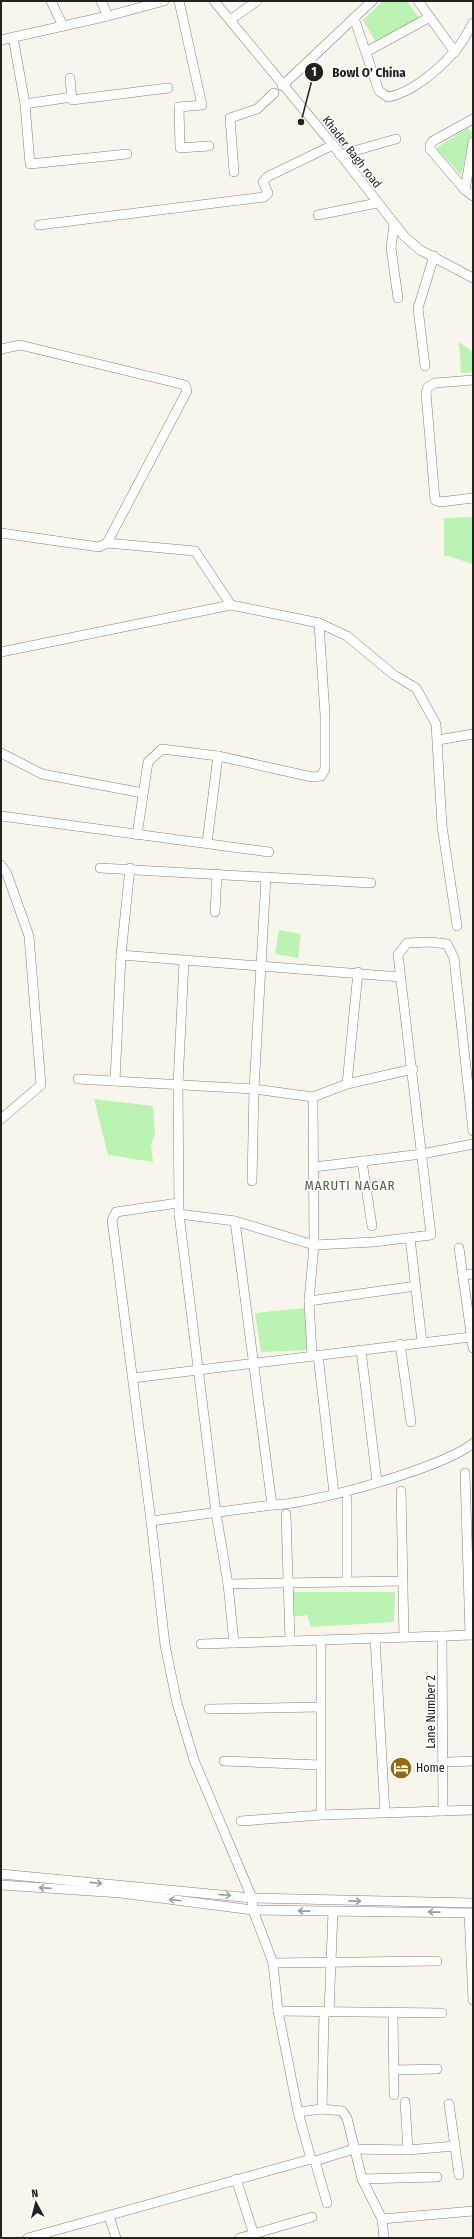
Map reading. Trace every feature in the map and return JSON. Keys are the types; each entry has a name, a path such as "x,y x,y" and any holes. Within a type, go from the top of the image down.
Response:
{"street":[{"path":"51,1 63,26"},
{"path":"101,1 108,16"},
{"path":"1,40 108,16 164,1"},
{"path":"179,1 202,105 179,107 180,148 209,146"},
{"name":"Khader Bagh road","path":"214,1 282,86 333,145 404,236 420,250 472,276"},
{"path":"230,20 257,1"},
{"path":"282,86 372,1"},
{"path":"418,1 455,52"},
{"path":"366,52 430,17"},
{"path":"354,18 379,91 388,97 400,95 424,79 455,52 473,24"},
{"path":"13,37 25,104 30,164 127,154"},
{"path":"70,78 72,100 168,88"},
{"path":"234,172 230,118 257,109 274,93"},
{"path":"25,104 72,97"},
{"path":"469,193 430,149 430,145 473,119"},
{"path":"340,155 396,139"},
{"path":"469,193 473,142"},
{"path":"39,226 264,197 268,193 263,182 267,177 333,145"},
{"path":"318,215 377,203"},
{"path":"394,224 390,248 398,298"},
{"path":"425,366 418,308 434,256"},
{"path":"1,349 20,345 185,385 187,391 107,543"},
{"path":"473,380 435,383 428,387 426,393 435,500 440,502 473,498"},
{"path":"1,533 99,547 107,543 195,551 232,605"},
{"path":"1,652 232,605 319,623 347,636 394,675 416,688 436,724 442,826 457,926"},
{"path":"137,836 148,762 162,749 218,756 312,777 321,776 325,769 325,715 319,623"},
{"path":"438,740 473,734"},
{"path":"1,753 42,774 143,793"},
{"path":"207,843 218,756"},
{"path":"1,816 137,836 207,843 270,852"},
{"path":"1,865 7,874 30,936 41,1085 1,1118"},
{"path":"100,868 130,868 371,883"},
{"path":"114,1081 121,955 130,868"},
{"path":"215,912 217,874"},
{"path":"252,1181 254,1089 266,877"},
{"path":"179,1214 235,1221 314,1245 410,1238 431,1235 413,1069 398,955 407,943 431,942 447,944 454,958 473,1131"},
{"path":"121,955 184,961 358,972 400,977"},
{"path":"184,961 178,1084 178,1203 216,1513 228,1584 234,1643"},
{"path":"346,1084 358,972"},
{"path":"78,1079 254,1089 313,1097 346,1084 413,1069"},
{"path":"313,1097 314,1245 309,1301 334,1493"},
{"path":"314,1167 422,1154 473,1144"},
{"path":"362,1161 372,1226"},
{"path":"178,1203 116,1212 112,1220 151,1521 165,1645 177,1703 194,1760 252,1898 254,1910 274,1962 278,2011 298,2112 326,2202"},
{"path":"235,1221 272,1505"},
{"path":"410,1238 422,1342"},
{"path":"459,1248 473,1348"},
{"path":"463,1275 473,1274"},
{"path":"309,1301 416,1286"},
{"path":"133,1378 400,1344 471,1337"},
{"path":"400,1344 411,1422"},
{"path":"361,1350 377,1482"},
{"path":"151,1521 272,1505 285,1505 377,1482 464,1451 473,1443"},
{"path":"201,1644 472,1635 464,1472"},
{"path":"401,1491 404,1637"},
{"path":"347,1499 347,1582"},
{"path":"286,1514 290,1641"},
{"path":"228,1584 404,1581"},
{"name":"Lane Number 2","path":"442,1636 443,1812"},
{"path":"375,1638 385,1813"},
{"path":"321,1640 321,1815"},
{"path":"209,1709 320,1707"},
{"path":"224,1761 320,1765"},
{"path":"450,1762 473,1761"},
{"path":"241,1821 321,1815 473,1810"},
{"path":"1,1874 252,1898 473,1903"},
{"path":"1,1885 121,1893 254,1910 471,1913 473,2000"},
{"path":"322,2109 333,1911"},
{"path":"274,1962 438,1961"},
{"path":"278,2011 442,2013"},
{"path":"394,2012 394,2094"},
{"path":"394,2070 437,2069"},
{"path":"405,2102 408,2150"},
{"path":"449,2104 459,2174"},
{"path":"298,2112 322,2109 342,2111 347,2118 362,2180 382,2219 384,2238"},
{"path":"28,2238 43,2236 236,2179 354,2149 408,2150 455,2146"},
{"path":"362,2180 437,2177"},
{"path":"236,2179 254,2236"},
{"path":"382,2219 473,2211"},
{"path":"109,2216 116,2238"},
{"path":"240,2238 254,2236 312,2217"}],"green space":[{"path":"383,1 407,1 421,21 377,44 363,20"},
{"path":"468,128 472,132 461,175 436,148"},
{"path":"459,342 473,352 473,372 461,373"},
{"path":"473,517 473,564 444,555 444,518"},
{"path":"279,930 301,934 298,958 275,954"},
{"path":"94,1099 153,1106 155,1134 151,1144 153,1162 108,1155"},
{"path":"305,1308 309,1350 261,1352 255,1313"},
{"path":"292,1592 395,1592 394,1622 311,1627 307,1615 291,1617"}],"place":[{"name":"Bowl O' China","path":"301,122"},
{"name":"Home","path":"401,1768"}],"district":[{"name":"MARUTI NAGAR","path":"350,1185"}]}
